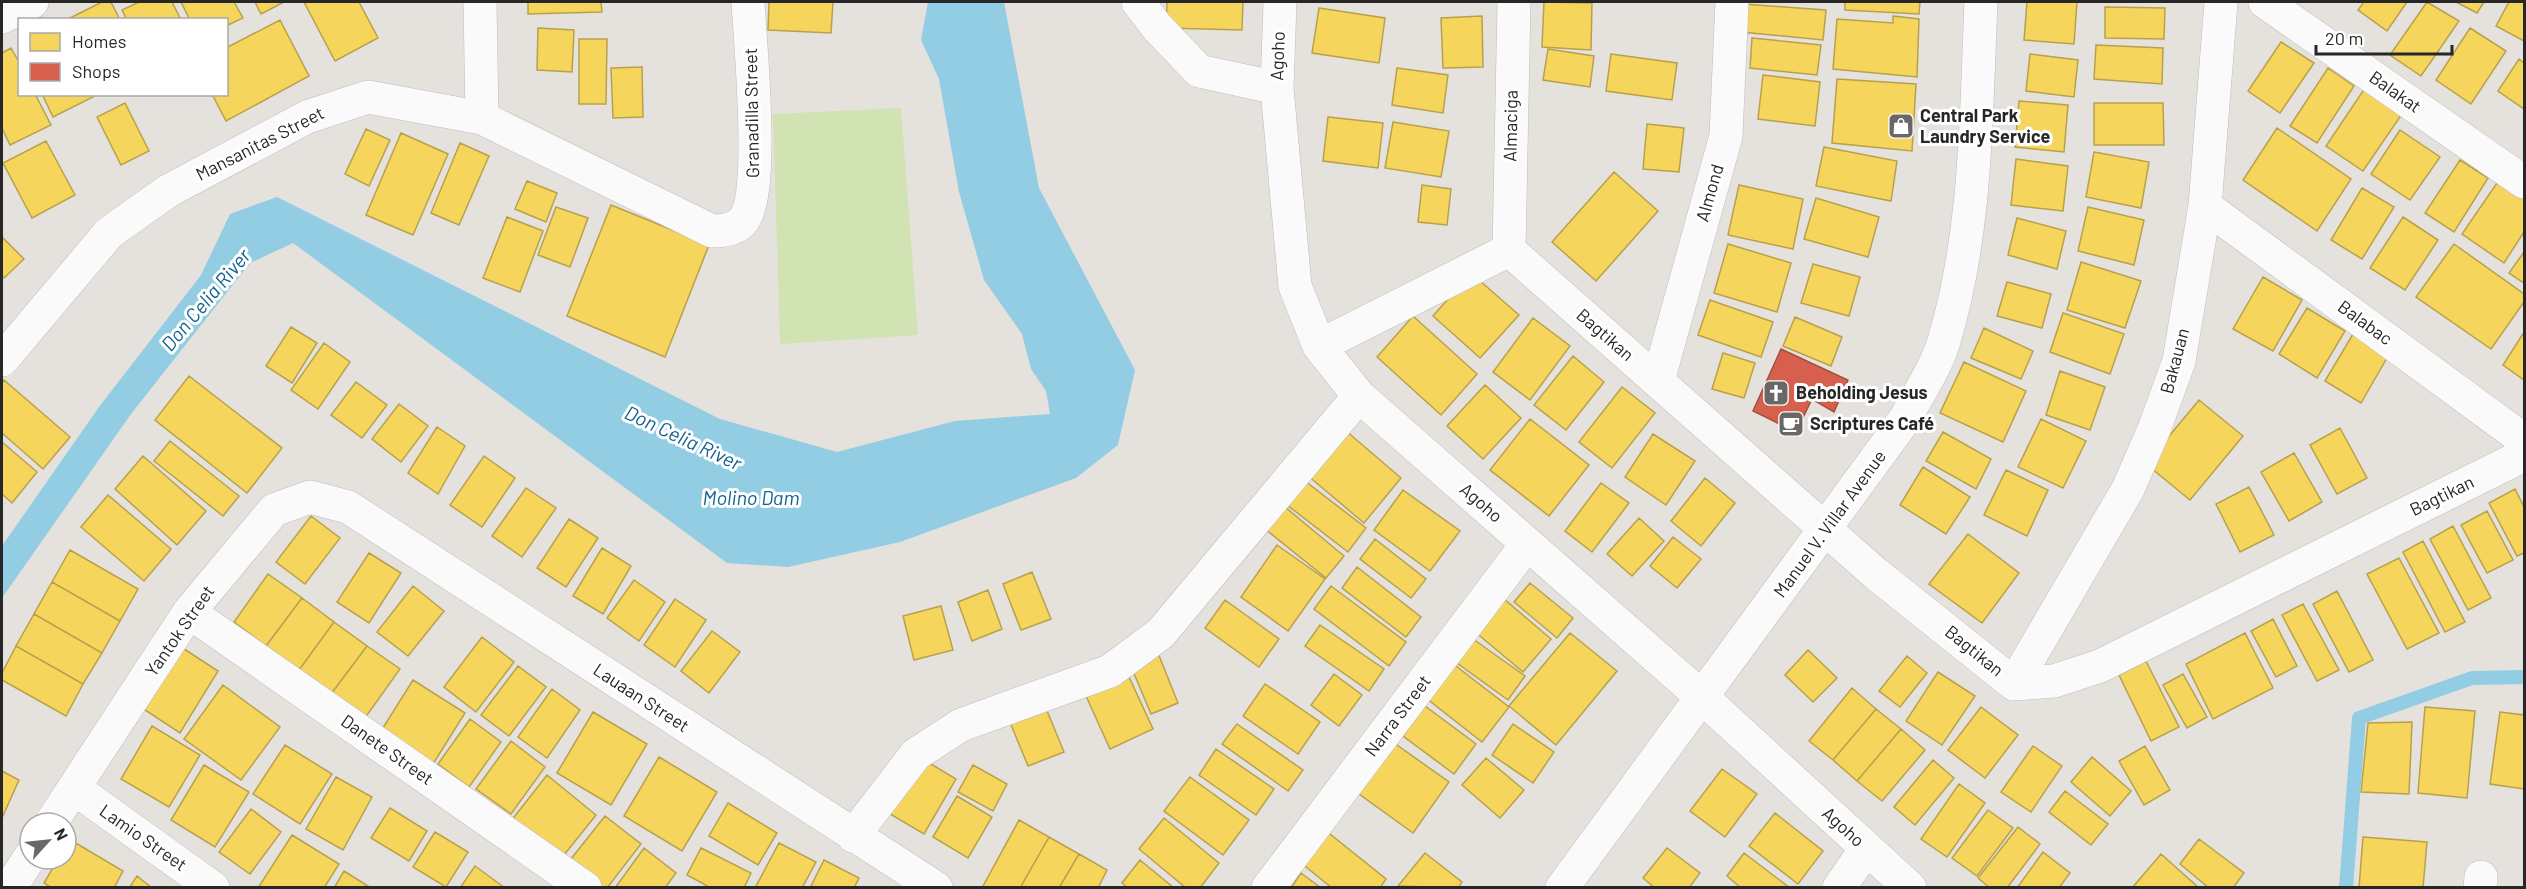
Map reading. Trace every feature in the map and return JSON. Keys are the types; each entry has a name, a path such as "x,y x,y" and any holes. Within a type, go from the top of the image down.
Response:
{"street":[{"path":"2,17 32,2"},
{"path":"480,2 482,118"},
{"name":"Granadilla Street","path":"742,222 752,202 756,173 748,2"},
{"path":"1138,2 1157,27 1199,71 1277,88"},
{"name":"Agoho","path":"1280,2 1277,88 1295,286 1319,346 1359,396 1703,698 1910,888"},
{"name":"Almaciga","path":"1509,250 1514,2"},
{"name":"Almond","path":"1658,381 1726,136 1731,2"},
{"name":"Manuel V. Villar Avenue","path":"1562,888 1827,530 1905,419 1943,344 1964,262 1973,161 1981,2"},
{"name":"Bakauan","path":"2014,684 2128,489 2155,427 2179,361 2205,206 2221,2"},
{"name":"Balakat","path":"2265,2 2524,182"},
{"name":"Mansanitas Street","path":"2,360 109,233 168,191 307,117 368,97 482,118 711,231 727,231 742,222"},
{"name":"Balabac","path":"2205,206 2524,440"},
{"path":"1319,346 1509,250"},
{"name":"Bagtikan","path":"1509,250 1875,573 2014,684 2054,681 2100,666 2524,455"},
{"path":"853,836 916,754 961,725 1110,671 1161,633 1359,396"},
{"name":"Yantok Street","path":"59,811 189,612 274,510 310,497 348,507"},
{"name":"Lauaan Street","path":"348,507 936,888"},
{"name":"Narra Street","path":"1268,888 1527,544"},
{"name":"Danete Street","path":"189,612 585,888"},
{"name":"Lamio Street","path":"74,788 213,888"},
{"path":"1839,888 1866,849"},
{"path":"10,888 21,871"}],"green space":[{"path":"901,108 918,335 780,344 773,114"}],"water":[{"name":"Molino Dam","path":"928,2 1004,2 1039,188 1135,370 1118,445 1076,478 900,542 788,567 727,563 293,243 250,263 131,414 2,598 2,546 99,407 201,275 230,214 277,197 720,419 837,452 955,421 1050,414 1046,391 1031,369 1022,334 984,280 959,192 939,79 921,40"}],"building: Homes":[{"path":"102,2 111,2 119,18 70,18"},
{"path":"139,2 172,2 180,18 126,18 122,10"},
{"path":"181,2 234,2 243,18 228,25 228,18 189,18"},
{"path":"255,2 284,2 261,14"},
{"path":"304,2 359,2 378,38 335,61"},
{"path":"528,2 601,2 602,12 528,14"},
{"path":"769,2 833,2 831,33 768,30"},
{"path":"1167,2 1243,2 1242,30 1166,28"},
{"path":"1544,2 1592,3 1591,50 1542,47"},
{"path":"1845,2 1920,2 1919,14 1845,10"},
{"path":"2027,2 2077,2 2074,44 2024,40"},
{"path":"2364,2 2407,2 2387,31 2358,10"},
{"path":"2427,2 2459,21 2421,76 2390,55"},
{"path":"2456,2 2484,2 2477,13"},
{"path":"2509,2 2524,2 2524,41 2496,26"},
{"path":"1744,4 1826,10 1823,40 1741,32"},
{"path":"2105,7 2165,8 2164,39 2105,38"},
{"path":"1319,8 1385,18 1379,63 1312,53"},
{"path":"1482,16 1483,67 1443,68 1441,18"},
{"path":"1893,16 1919,19 1917,77 1833,69 1837,19 1893,23"},
{"path":"280,20 309,76 226,121 213,96 228,96 228,47"},
{"path":"538,28 574,30 572,72 537,70"},
{"path":"2470,28 2506,51 2471,104 2436,80"},
{"path":"1752,38 1821,45 1817,75 1750,68"},
{"path":"579,39 607,39 606,104 579,104"},
{"path":"2281,42 2314,63 2280,113 2248,91"},
{"path":"2096,45 2163,48 2162,84 2094,79"},
{"path":"11,48 18,60 18,96 36,96 51,125 10,145 2,128 2,53"},
{"path":"1548,49 1594,56 1590,87 1543,80"},
{"path":"1611,54 1677,63 1672,100 1606,91"},
{"path":"2030,54 2078,60 2074,97 2026,91"},
{"path":"2519,59 2524,63 2524,109 2498,91"},
{"path":"642,67 643,117 613,118 611,68"},
{"path":"1397,68 1448,75 1443,113 1392,105"},
{"path":"2328,68 2354,86 2317,143 2290,126"},
{"path":"1763,75 1820,82 1815,126 1758,119"},
{"path":"1837,79 1916,84 1912,151 1832,143"},
{"path":"2365,88 2402,114 2363,171 2326,146"},
{"path":"43,96 95,96 53,117"},
{"path":"2019,101 2068,105 2064,152 2015,147"},
{"path":"125,103 149,151 121,165 97,117"},
{"path":"2094,103 2163,103 2164,145 2094,145"},
{"path":"1328,117 1383,123 1378,168 1323,161"},
{"path":"1393,122 1449,131 1441,177 1385,168"},
{"path":"1647,124 1684,128 1679,172 1643,169"},
{"path":"2277,128 2351,179 2317,231 2243,180"},
{"path":"366,129 390,140 369,186 345,174"},
{"path":"2400,130 2440,157 2410,200 2371,174"},
{"path":"401,133 448,154 413,235 366,215"},
{"path":"46,141 75,195 32,218 3,163"},
{"path":"460,143 489,156 459,225 431,213"},
{"path":"1824,147 1897,161 1891,201 1816,186"},
{"path":"2094,152 2149,162 2141,208 2086,197"},
{"path":"2016,159 2068,166 2063,211 2011,205"},
{"path":"2460,160 2488,178 2454,232 2425,213"},
{"path":"1614,172 1658,211 1596,281 1552,242"},
{"path":"2499,180 2524,197 2524,232 2504,263 2462,234"},
{"path":"527,181 557,193 546,222 515,209"},
{"path":"1422,185 1451,189 1447,225 1418,222"},
{"path":"1739,185 1803,199 1793,249 1728,235"},
{"path":"2362,188 2394,207 2362,259 2331,240"},
{"path":"1816,198 1879,217 1868,257 1804,239"},
{"path":"611,205 709,245 665,357 567,316"},
{"path":"556,207 588,218 570,267 538,255"},
{"path":"2088,207 2144,220 2134,265 2078,251"},
{"path":"507,217 543,231 520,292 483,278"},
{"path":"2403,217 2438,240 2405,290 2370,268"},
{"path":"2017,218 2066,231 2057,269 2008,255"},
{"path":"2,237 24,259 4,278 2,276"},
{"path":"1728,244 1791,263 1777,312 1714,293"},
{"path":"2454,244 2524,294 2524,302 2491,349 2416,297"},
{"path":"2524,252 2524,283 2509,273"},
{"path":"2081,262 2141,281 2125,328 2067,310"},
{"path":"1813,264 1860,277 1849,316 1801,303"},
{"path":"1471,273 1519,315 1480,358 1433,316"},
{"path":"2263,277 2302,300 2273,351 2233,329"},
{"path":"2007,282 2051,294 2042,328 1997,316"},
{"path":"1710,300 1773,322 1761,357 1698,335"},
{"path":"2307,308 2345,331 2317,378 2279,354"},
{"path":"2063,313 2124,334 2110,374 2050,352"},
{"path":"1413,316 1477,374 1441,415 1377,357"},
{"path":"1795,317 1842,337 1831,366 1783,346"},
{"path":"1533,318 1570,346 1530,400 1493,372"},
{"path":"291,327 317,343 292,383 266,366"},
{"path":"1984,328 2033,351 2021,379 1971,358"},
{"path":"2524,332 2524,380 2503,365"},
{"path":"2353,334 2388,356 2361,403 2325,381"},
{"path":"324,343 350,362 318,409 291,390"},
{"path":"1723,353 1755,363 1744,398 1712,389"},
{"path":"1573,356 1604,382 1566,430 1534,405"},
{"path":"1964,362 2026,391 2003,442 1940,413"},
{"path":"2060,371 2105,387 2090,430 2046,415"},
{"path":"189,376 282,448 247,493 155,420"},
{"path":"4,380 70,437 43,469 2,433 2,383"},
{"path":"356,382 387,405 362,438 331,415"},
{"path":"1485,385 1521,418 1483,459 1447,426"},
{"path":"1622,387 1655,413 1612,468 1579,442"},
{"path":"2199,400 2243,436 2190,500 2146,464"},
{"path":"399,404 428,426 401,462 372,439"},
{"path":"1530,419 1589,465 1549,516 1490,470"},
{"path":"2041,419 2086,441 2063,488 2018,467"},
{"path":"437,427 465,446 438,494 408,473"},
{"path":"2340,428 2367,478 2337,494 2310,445"},
{"path":"1345,430 1401,478 1364,523 1307,475"},
{"path":"1943,432 1991,459 1976,489 1926,461"},
{"path":"1653,434 1695,461 1666,505 1625,477"},
{"path":"170,441 239,496 223,516 154,461"},
{"path":"2,442 37,472 12,503 2,494"},
{"path":"2294,453 2322,502 2289,521 2261,472"},
{"path":"143,456 206,511 177,545 115,489"},
{"path":"484,456 515,478 482,527 450,505"},
{"path":"1923,467 1970,497 1946,534 1900,505"},
{"path":"2006,470 2048,490 2027,536 1984,515"},
{"path":"1705,478 1735,503 1701,546 1671,521"},
{"path":"1305,481 1366,528 1348,552 1287,505"},
{"path":"1601,483 1629,503 1592,552 1565,531"},
{"path":"2249,487 2274,535 2240,552 2216,504"},
{"path":"526,488 556,508 522,557 492,536"},
{"path":"2515,489 2524,507 2524,553 2517,556 2489,503"},
{"path":"1403,490 1460,531 1430,571 1374,530"},
{"path":"108,495 171,549 144,581 81,527"},
{"path":"1279,502 1344,556 1326,578 1260,525"},
{"path":"2487,511 2513,560 2487,573 2461,525"},
{"path":"311,516 340,538 305,584 276,562"},
{"path":"1639,518 1664,541 1632,576 1607,554"},
{"path":"569,519 598,538 566,587 537,568"},
{"path":"2453,526 2491,598 2468,610 2430,539"},
{"path":"1968,534 2019,573 1982,623 1929,584"},
{"path":"1673,537 1701,559 1677,588 1650,566"},
{"path":"1375,539 1426,579 1411,598 1360,559"},
{"path":"2423,541 2465,622 2445,632 2403,552"},
{"path":"1277,545 1325,579 1288,631 1241,597"},
{"path":"602,548 631,566 603,614 573,596"},
{"path":"70,550 138,589 120,621 52,582"},
{"path":"369,553 401,573 369,623 337,602"},
{"path":"2399,558 2439,633 2407,649 2367,574"},
{"path":"1357,567 1421,617 1406,637 1342,588"},
{"path":"1032,572 1051,619 1021,630 1003,584"},
{"path":"268,574 302,598 266,646 234,622"},
{"path":"634,580 665,602 639,641 607,618"},
{"path":"52,582 120,621 102,653 34,614"},
{"path":"1530,583 1573,618 1557,638 1514,602"},
{"path":"413,586 444,611 408,656 377,632"},
{"path":"1331,586 1406,642 1389,666 1314,609"},
{"path":"988,590 1002,629 972,641 958,602"},
{"path":"2337,591 2373,660 2349,672 2313,604"},
{"path":"302,598 334,622 299,670 266,646"},
{"path":"1503,598 1551,639 1523,672 1474,631"},
{"path":"675,599 706,620 675,667 644,645"},
{"path":"1225,600 1279,639 1259,667 1205,628"},
{"path":"2303,604 2339,670 2317,681 2282,615"},
{"path":"941,606 953,650 914,660 903,616"},
{"path":"34,614 102,653 83,684 16,646"},
{"path":"2273,619 2297,666 2276,677 2251,631"},
{"path":"334,622 367,646 331,694 299,670"},
{"path":"1320,625 1384,669 1369,691 1305,646"},
{"path":"712,631 740,652 709,693 681,671"},
{"path":"1570,633 1617,671 1556,745 1509,706"},
{"path":"2245,633 2273,688 2213,719 2186,664"},
{"path":"482,637 514,662 476,712 444,687"},
{"path":"1473,639 1525,676 1508,700 1457,663"},
{"path":"16,646 83,684 66,716 2,680 2,673"},
{"path":"367,646 400,669 365,718 331,694"},
{"path":"181,647 218,671 180,733 142,708"},
{"path":"1808,650 1837,678 1813,702 1785,675"},
{"path":"1158,653 1178,703 1151,714 1130,664"},
{"path":"1907,656 1927,673 1900,707 1879,691"},
{"path":"2146,661 2179,727 2151,741 2119,675"},
{"path":"1452,663 1509,707 1482,742 1426,698"},
{"path":"518,666 546,687 509,736 481,715"},
{"path":"1124,666 1153,729 1110,749 1081,685"},
{"path":"1938,672 1975,696 1942,745 1906,721"},
{"path":"1334,674 1362,695 1339,726 1311,705"},
{"path":"2183,674 2207,717 2187,728 2163,685"},
{"path":"413,680 465,713 433,764 381,731"},
{"path":"1265,684 1320,722 1298,754 1243,716"},
{"path":"223,685 280,727 241,780 184,739"},
{"path":"1852,688 1876,709 1833,760 1809,741"},
{"path":"552,689 580,710 547,758 518,737"},
{"path":"1043,701 1064,752 1028,766 1007,715"},
{"path":"1425,706 1476,744 1454,774 1403,736"},
{"path":"1981,707 2018,735 1985,778 1948,750"},
{"path":"2425,707 2475,711 2467,798 2418,793"},
{"path":"1876,709 1901,729 1857,781 1833,760"},
{"path":"593,712 647,744 611,805 557,773"},
{"path":"2500,712 2524,715 2524,789 2490,784"},
{"path":"470,719 501,742 469,787 438,764"},
{"path":"2412,722 2409,794 2361,792 2368,723"},
{"path":"1237,724 1303,770 1288,791 1222,744"},
{"path":"1513,724 1554,752 1533,783 1492,755"},
{"path":"152,726 200,755 169,807 121,779"},
{"path":"1901,729 1925,750 1882,801 1857,781"},
{"path":"1390,740 1449,782 1413,833 1355,791"},
{"path":"511,741 545,767 511,814 476,789"},
{"path":"285,745 332,774 300,824 253,794"},
{"path":"2033,746 2062,766 2031,812 2001,792"},
{"path":"2145,746 2170,790 2144,805 2119,761"},
{"path":"1216,749 1274,789 1256,815 1199,775"},
{"path":"916,755 956,779 924,834 885,811"},
{"path":"659,757 717,792 682,851 624,816"},
{"path":"2092,757 2131,791 2110,816 2071,782"},
{"path":"1486,758 1524,790 1500,818 1462,785"},
{"path":"1933,760 1954,778 1915,825 1894,807"},
{"path":"204,765 249,792 215,847 171,820"},
{"path":"973,765 1007,784 993,811 958,792"},
{"path":"1722,769 1757,794 1725,837 1690,811"},
{"path":"2,771 19,780 2,818"},
{"path":"547,775 596,815 560,860 511,821"},
{"path":"336,777 372,797 343,850 306,829"},
{"path":"1190,777 1249,820 1223,855 1164,811"},
{"path":"1959,784 1985,803 1947,857 1921,839"},
{"path":"2065,791 2108,824 2091,845 2049,812"},
{"path":"957,796 992,817 968,858 933,837"},
{"path":"728,803 777,833 758,865 709,836"},
{"path":"390,808 427,831 409,861 371,838"},
{"path":"251,809 281,832 250,874 219,852"},
{"path":"1988,810 2013,828 1977,876 1952,858"},
{"path":"1775,813 1823,851 1798,884 1749,846"},
{"path":"605,816 641,844 607,888 596,888 567,864"},
{"path":"1164,818 1219,863 1200,888 1186,888 1139,849"},
{"path":"1019,820 1049,837 1020,888 982,888"},
{"path":"2018,827 2040,844 2007,888 1990,888 1978,878"},
{"path":"1325,830 1386,879 1380,888 1332,888 1300,862"},
{"path":"435,832 468,852 446,887 413,867"},
{"path":"292,835 339,864 324,888 258,888"},
{"path":"1049,837 1079,854 1059,888 1020,888"},
{"path":"2363,837 2427,842 2423,888 2359,888"},
{"path":"2199,839 2244,873 2233,888 2209,888 2180,864"},
{"path":"779,843 816,862 802,888 755,888"},
{"path":"78,844 123,871 114,888 52,888 44,883 51,871 78,871"},
{"path":"644,848 676,873 665,888 615,888"},
{"path":"701,848 751,873 744,888 711,888 687,875"},
{"path":"1667,848 1700,873 1689,888 1655,888 1643,878"},
{"path":"2043,852 2070,873 2059,888 2017,888"},
{"path":"1425,853 1462,882 1458,888 1398,886"},
{"path":"1744,853 1790,888 1741,888 1727,876"},
{"path":"1079,854 1107,870 1098,888 1059,888"},
{"path":"2161,854 2199,888 2132,888"},
{"path":"824,860 859,878 854,888 810,888"},
{"path":"1140,860 1174,888 1128,888 1122,883"},
{"path":"475,866 505,888 460,888"},
{"path":"344,871 371,888 334,888"},
{"path":"1301,873 1321,888 1291,888"},
{"path":"137,876 152,888 129,888"}],"building: Shops":[{"path":"1781,349 1848,380 1834,412 1812,399 1796,432 1753,411"}],"waterway":[{"path":"2346,888 2359,718 2472,678 2524,677"}],"place":[{"name":"Central Park Laundry Service","path":"1901,126"},
{"name":"Beholding Jesus","path":"1776,393"},
{"name":"Scriptures Café","path":"1791,424"}],"water label":[{"name":"Don Celia River","path":"206,300"},
{"name":"Don Celia River","path":"683,438"}]}
